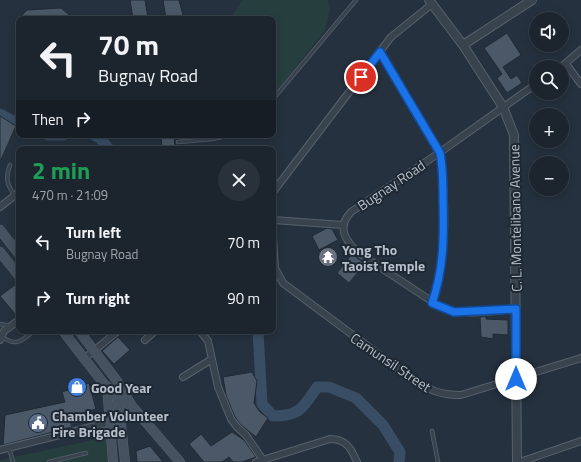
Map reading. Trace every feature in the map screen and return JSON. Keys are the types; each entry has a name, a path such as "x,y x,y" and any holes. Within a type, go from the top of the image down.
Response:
{"main road":[{"path":"0,230 16,250"},
{"path":"11,243 0,252 16,272"},
{"path":"65,334 119,400 135,409"},
{"path":"81,334 117,381 135,409 180,462"},
{"path":"105,365 113,458 123,452"},
{"path":"117,381 125,462"}],"street":[{"path":"463,45 532,0"},
{"path":"276,188 391,37 430,2"},
{"name":"C. L. Montelibano Avenue","path":"430,2 463,45 503,107 513,130 515,142 516,379 518,462"},
{"path":"569,60 581,50"},
{"path":"380,52 440,153 442,170 443,255 437,288 432,303"},
{"path":"569,71 581,84"},
{"name":"Bugnay Road","path":"343,224 351,212 440,153 529,89"},
{"path":"1,205 16,195"},
{"path":"276,220 343,224 344,235 350,246 360,254 432,303 454,312 516,309"},
{"name":"Camunsil Street","path":"276,270 283,283 420,385 447,396 461,395 581,358"},
{"path":"0,338 10,326 16,322"},
{"path":"84,358 114,334"},
{"path":"145,340 152,334"},
{"path":"202,334 208,341 218,387 231,419 246,435 263,460"},
{"path":"183,377 212,359"},
{"path":"0,450 111,422 135,409"},
{"path":"256,462 330,439 339,439 350,447 357,462"},
{"path":"518,462 531,460 581,441"}],"lane":[{"path":"276,96 347,14 356,0"},
{"path":"178,142 211,138"},
{"path":"10,165 6,176 6,182 16,193"},
{"path":"0,324 10,326"},
{"path":"0,338 11,343 16,343 30,334"},
{"path":"432,431 438,462"},
{"path":"9,448 13,462"},
{"path":"49,462 86,453"}],"green space":[{"path":"243,0 328,0 330,9 325,30 276,92 276,16 231,16"},
{"path":"107,437 109,462 0,462 0,460"}],"building":[{"path":"130,0 145,0 148,16 133,16"},
{"path":"163,0 179,0 183,16 166,16"},
{"path":"61,8 70,16 21,16 27,10"},
{"path":"507,33 521,55 503,67 511,79 517,75 522,83 507,93 497,78 502,74 484,48"},
{"path":"0,116 16,126 0,162"},
{"path":"161,138 174,138 175,146 162,146"},
{"path":"327,228 332,229 338,240 319,250 312,236"},
{"path":"352,254 365,264 349,283 337,273"},
{"path":"16,284 15,314 0,296"},
{"path":"486,316 486,319 508,320 508,335 493,334 493,339 481,337 480,317"},
{"path":"118,337 130,350 114,364 102,351"},
{"path":"252,372 257,381 254,403 260,412 268,418 256,437 240,424 234,415 226,395 223,377"},
{"name":"Chamber Volunteer Fire Brigade","path":"89,383 96,409 69,417 72,427 3,445 5,415 65,402 62,392"},
{"path":"232,432 244,440 256,457 242,462 233,462 229,457 222,462 204,462 189,444 201,434 211,446"},
{"path":"150,446 163,462 137,462 136,451"}],"waterway":[{"path":"0,114 16,122"},
{"path":"100,138 107,146"},
{"path":"258,334 262,404 273,416 282,416 295,412 304,405 317,387 329,387 356,398 383,425 400,452 399,462"}],"place":[{"name":"Yong Tho Taoist Temple","path":"328,257"},
{"name":"Good Year","path":"77,387"},
{"name":"Chamber Volunteer Fire Brigade","path":"38,423"}],"route":[{"path":"361,77 380,52 440,153 444,217 443,255 437,288 432,303 454,312 470,313 516,309 516,379"}]}
